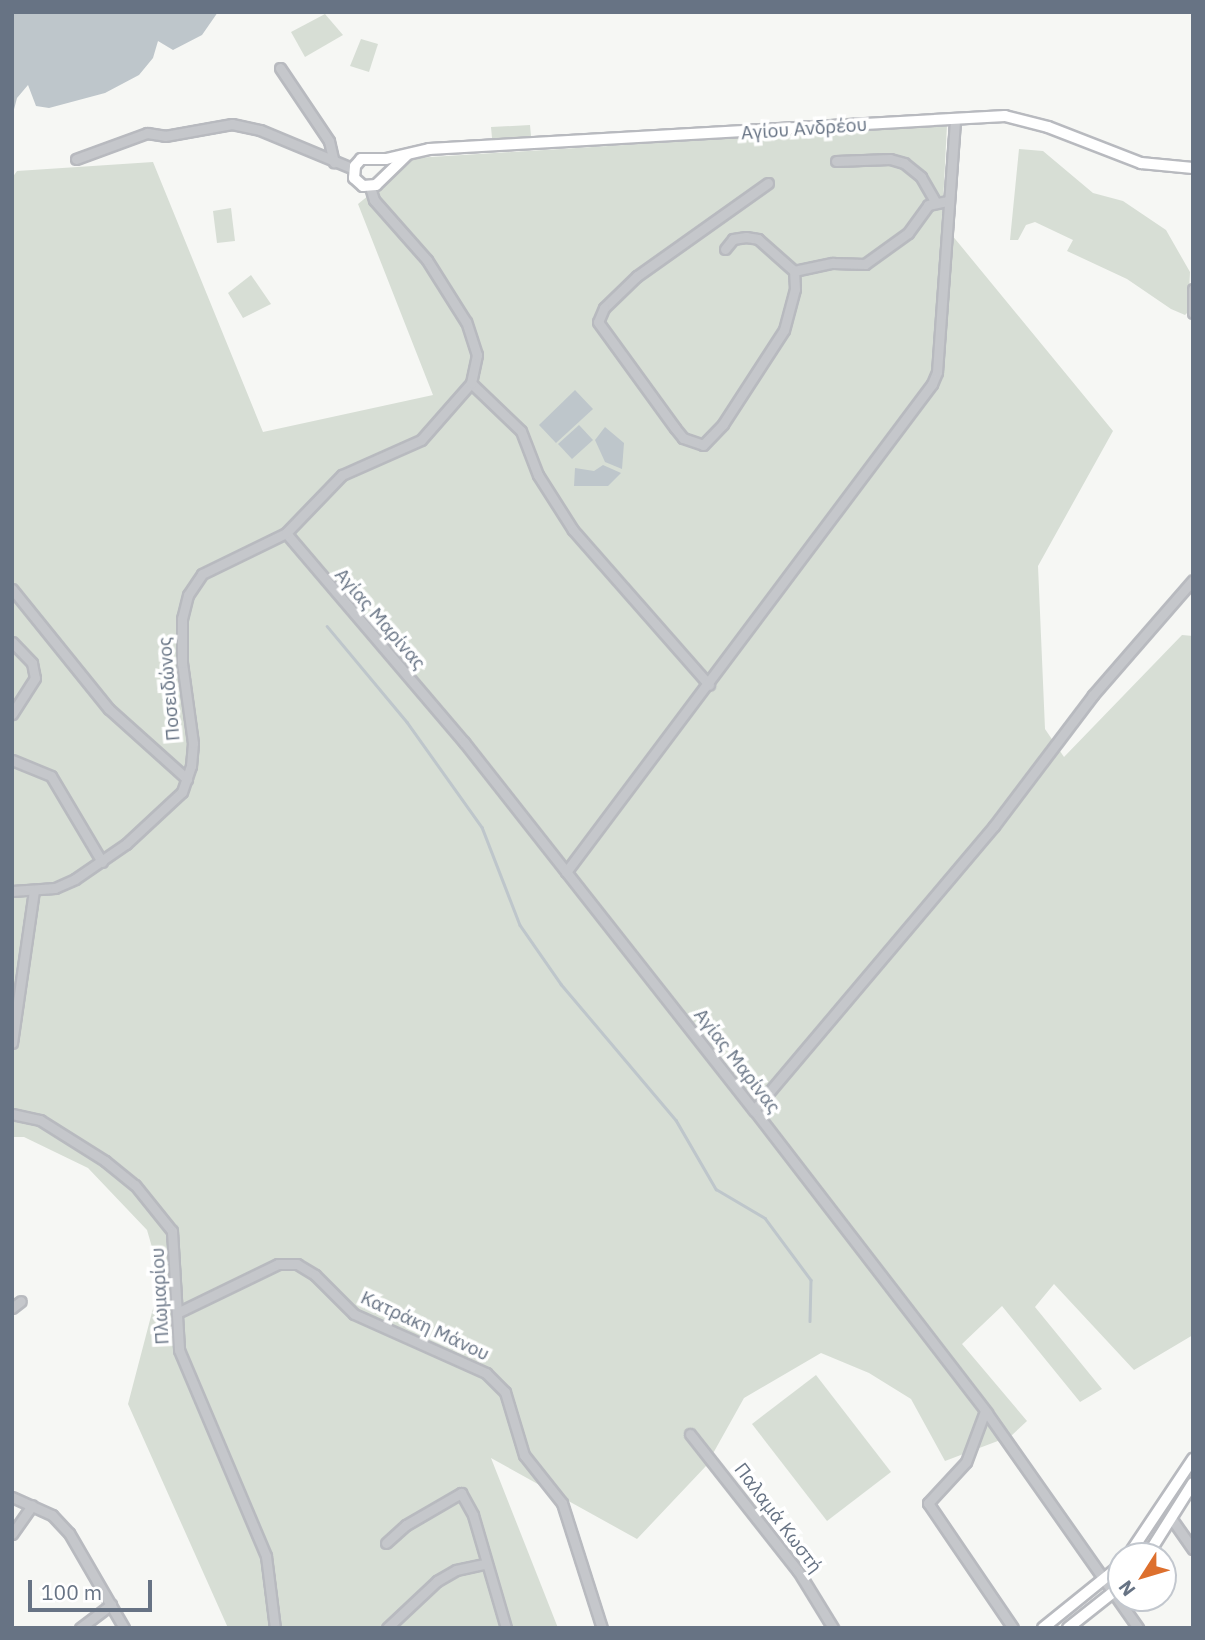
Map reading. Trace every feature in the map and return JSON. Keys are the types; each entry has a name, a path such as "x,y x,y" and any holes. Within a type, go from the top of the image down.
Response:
{"main road":[{"name":"Αγίου Ανδρέου","path":"354,169 361,159 377,160 460,146 1016,118 1141,163 1193,168"},
{"path":"354,169 356,181 370,187 407,155"},
{"path":"377,160 382,178"},
{"path":"1137,1542 1193,1459"},
{"path":"1156,1542 1193,1483"},
{"path":"1043,1628 1105,1581"},
{"path":"1068,1628 1107,1598"}],"street":[{"path":"280,68 329,141 334,162"},
{"path":"566,872 709,685 932,384 937,372 947,201 955,119"},
{"path":"76,159 148,133 165,136 232,124 260,131 354,169"},
{"path":"836,161 890,159 904,163 921,177 934,201"},
{"path":"725,249 733,239 758,239 794,271 795,289 784,330 723,424 703,445 683,438 674,428 598,322 604,308 637,276 768,183"},
{"path":"370,187 374,200 427,260 466,322 477,355 471,383 521,430 538,475 573,530 709,685"},
{"path":"934,201 947,201"},
{"path":"794,271 871,262 915,227 934,201"},
{"path":"1193,289 1193,313"},
{"name":"Ποσειδώνος","path":"12,891 34,891 75,879 102,862 166,811 187,779 193,743 182,663 185,602 211,568 286,533 336,479 421,440 471,383"},
{"name":"Αγίας Μαρίνας","path":"286,533 464,742 754,1110 985,1411 1105,1581"},
{"path":"754,1110 994,826 1093,695 1193,580"},
{"path":"12,589 109,709 187,779"},
{"path":"12,642 32,663 36,678 12,714"},
{"path":"12,760 51,776 102,862"},
{"path":"12,1043 34,891"},
{"name":"Πλωμαρίου","path":"12,1114 40,1120 105,1161 166,1219 175,1242 179,1350 270,1568 268,1597 275,1628"},
{"name":"Κατράκη Μάνου","path":"177,1313 278,1264 297,1264 315,1275 354,1314 486,1373 505,1392 524,1455 562,1503 602,1628"},
{"path":"12,1308 21,1301"},
{"path":"985,1411 966,1462 928,1503 1013,1628"},
{"name":"Παλαμά Κωστή","path":"690,1434 799,1571 833,1628"},
{"path":"386,1543 406,1525 461,1493 472,1515 484,1564 506,1628"},
{"path":"12,1497 52,1515 69,1533 124,1628"},
{"path":"12,1534 32,1505"},
{"path":"1171,1518 1193,1549"},
{"path":"387,1628 438,1581 456,1570 484,1564"},
{"path":"80,1628 111,1605"}],"shaded area":[{"path":"12,12 218,12 202,35 173,50 158,41 153,58 139,75 105,93 49,108 36,106 28,85 17,98 12,117"},
{"path":"325,14 343,35 305,57 291,32"},
{"path":"361,39 378,44 369,72 350,66"},
{"path":"530,125 532,147 493,149 491,127"},
{"path":"947,125 942,223 1113,431 1038,566 1045,729 1064,757 1182,635 1193,636 1193,1335 1134,1370 1054,1284 1035,1307 1102,1389 1080,1402 1002,1306 962,1344 1027,1421 1011,1436 945,1461 911,1399 869,1373 821,1353 744,1398 706,1466 637,1539 491,1458 558,1628 228,1628 128,1404 161,1278 147,1230 88,1168 24,1137 12,1137 12,178 17,171 153,162 263,432 433,395 358,204 415,158"},
{"path":"1019,149 1043,151 1093,193 1123,201 1166,230 1190,272 1188,312 1185,315 1171,309 1127,279 1067,251 1073,240 1035,222 1026,225 1018,240 1010,240"},
{"path":"231,208 235,241 217,243 213,211"},
{"path":"251,275 271,304 243,318 228,293"},
{"path":"575,390 593,409 556,443 539,425"},
{"path":"579,425 593,440 572,459 558,444"},
{"path":"605,427 624,443 622,469 605,462 595,440"},
{"path":"603,465 621,473 608,486 574,486 575,468 594,471"},
{"path":"816,1375 891,1472 827,1521 752,1424"}],"waterway":[{"path":"327,626 407,722 482,827 520,925 561,984 676,1120 716,1189 765,1218 811,1280 810,1321"}]}
